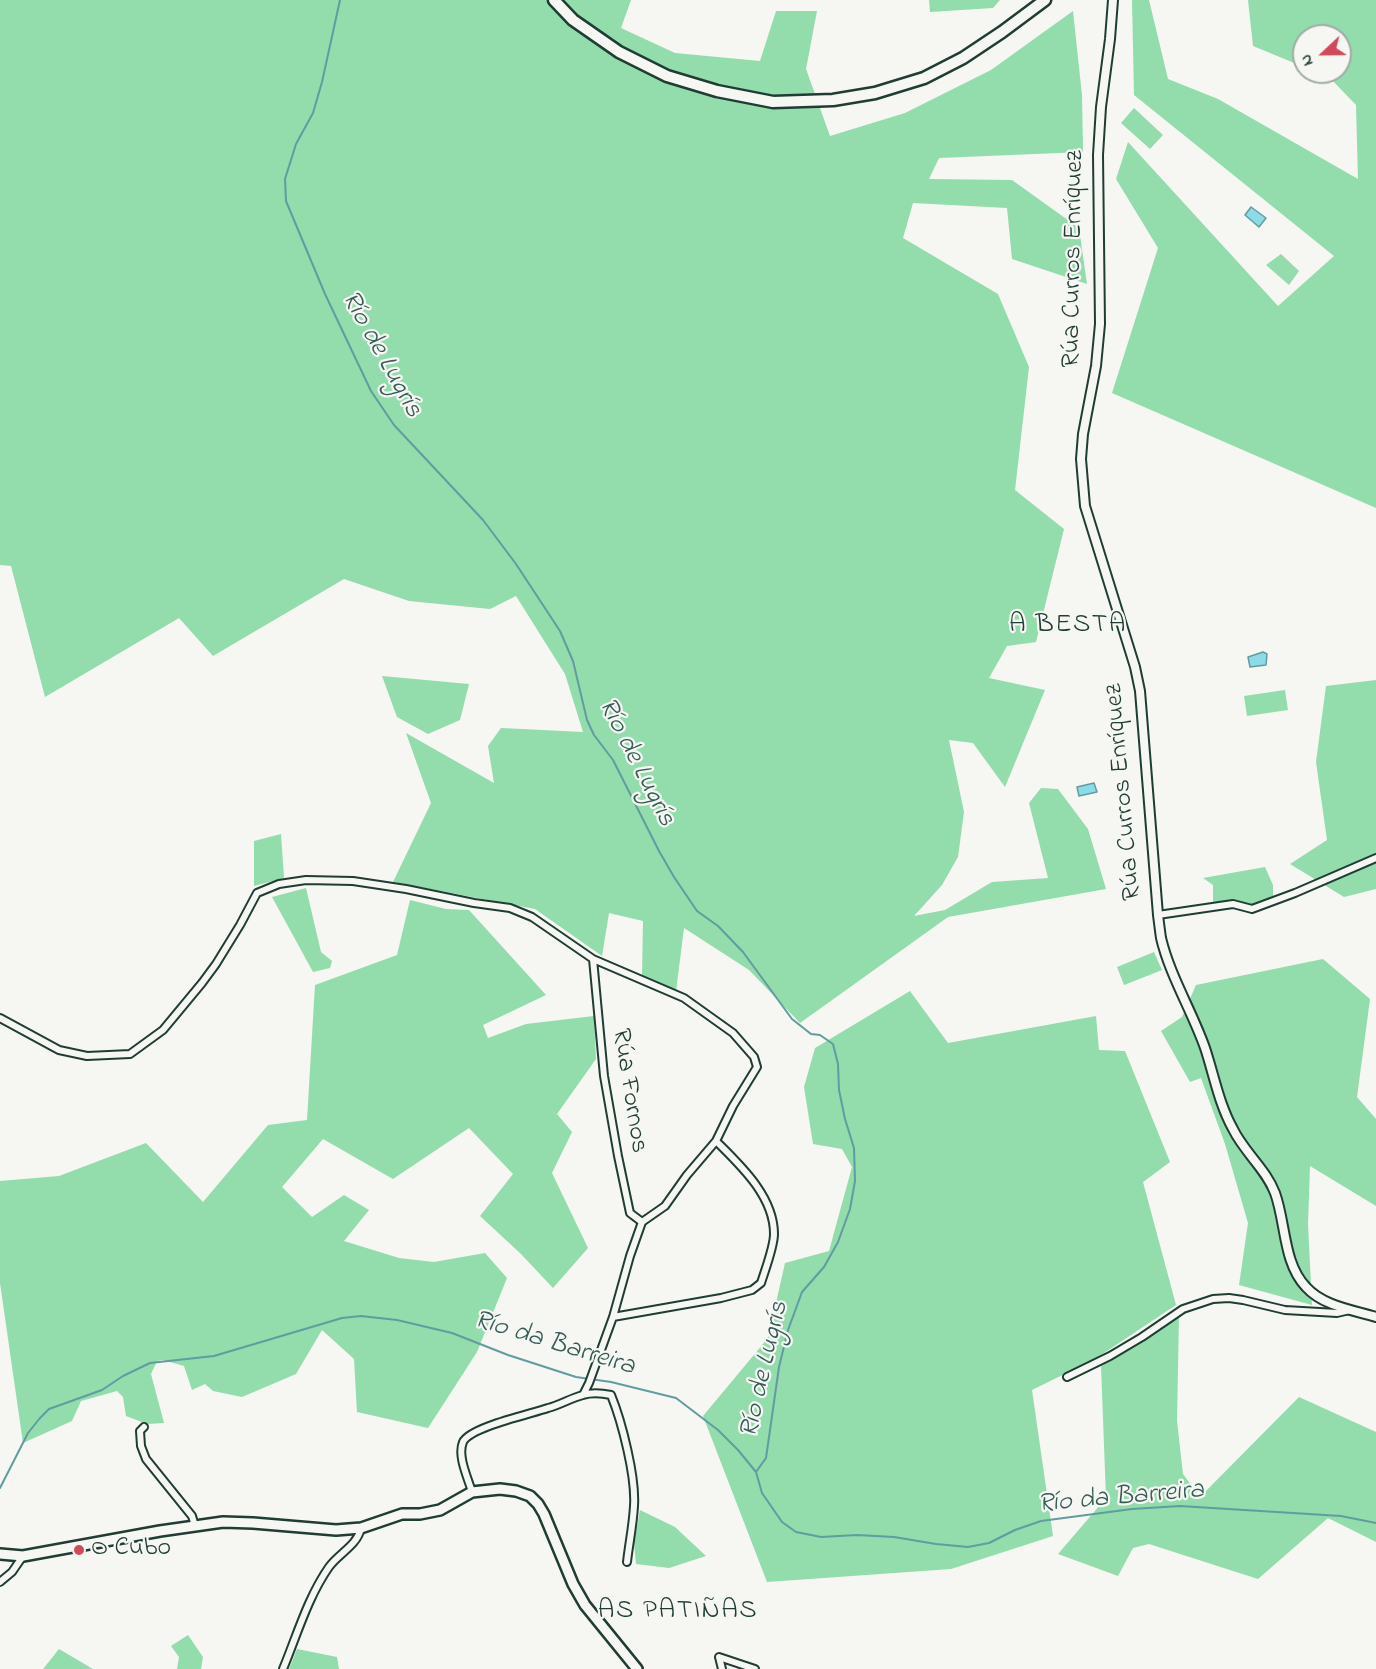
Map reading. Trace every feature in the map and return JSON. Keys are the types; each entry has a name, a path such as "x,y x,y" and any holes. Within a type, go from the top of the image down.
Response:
{"highway":[{"path":"554,0 573,20 619,52 667,76 717,91 773,102 843,98 875,93 924,78 963,58 1041,2"}],"main road":[{"path":"0,1554 23,1556 223,1522 336,1530 361,1528 402,1514 420,1514 440,1510 472,1492 500,1489 516,1491 530,1496 538,1504 573,1584 585,1605 637,1669"}],"street":[{"name":"Rúa Curros Enríquez","path":"1111,0 1112,12 1098,155 1100,324 1096,366 1083,434 1081,459 1085,506 1135,667 1140,691 1161,938 1204,1046 1226,1116 1235,1134 1266,1175 1274,1191 1291,1261 1297,1276 1313,1294 1350,1310 1376,1317"},
{"path":"1158,915 1233,904 1252,909 1376,858"},
{"path":"0,1018 59,1050 87,1056 130,1054 163,1030 202,983 240,925 257,893 279,884 306,880 353,881 510,908 532,917 593,959 684,998 733,1033 754,1057 757,1066 716,1141 687,1175 665,1206 642,1222 613,1317 583,1395"},
{"name":"Rúa Fornos","path":"593,959 601,1051 618,1156 630,1213 642,1222"},
{"path":"613,1317 721,1298 752,1290 761,1283 774,1235 772,1218 763,1196 741,1166 716,1141"},
{"path":"1067,1377 1110,1356 1183,1309 1214,1299 1243,1300 1285,1310 1337,1313 1350,1310"},
{"path":"472,1492 462,1457 463,1443 470,1434 548,1409 583,1395 599,1392 610,1395 617,1410 633,1480 634,1505 627,1563"},
{"path":"144,1427 140,1431 141,1446 146,1459 192,1516 195,1526"},
{"path":"283,1669 314,1593 331,1565 352,1545 361,1528"},
{"path":"0,1582 12,1572 23,1556"},
{"path":"722,1669 719,1658 755,1669"}],"green space":[{"path":"0,0 631,0 621,28 675,53 760,61 776,11 817,11 806,69 830,136 905,113 991,70 1073,11 1082,95 1083,152 939,158 929,179 1012,180 1079,228 1087,284 1012,259 1007,208 913,203 903,238 998,294 1029,367 1015,490 1064,529 1036,642 1007,646 989,678 1045,690 1005,787 973,743 949,740 964,812 958,857 942,885 914,916 945,910 992,882 1048,878 1029,803 1041,788 1058,789 1088,829 1106,889 948,917 800,1023 749,970 684,928 676,991 642,975 643,921 609,913 602,956 535,909 393,882 431,803 406,733 494,783 488,746 501,728 583,732 565,674 516,596 490,609 409,601 344,579 213,656 179,618 45,697 11,566 0,565"},
{"path":"929,0 1000,0 993,8 930,12"},
{"path":"1132,0 1149,0 1168,79 1218,99 1358,179 1356,105 1336,84 1352,84 1352,24 1292,24 1292,62 1253,46 1248,0 1376,0 1376,508 1112,393 1158,248 1116,179 1128,142 1278,306 1334,256 1134,95"},
{"path":"1134,108 1163,135 1150,149 1121,123"},
{"path":"1281,254 1299,271 1289,285 1266,265"},
{"path":"382,676 469,684 460,720 428,734 397,717"},
{"path":"1376,680 1376,889 1344,897 1290,864 1327,840 1316,762 1326,686"},
{"path":"1285,690 1288,710 1247,716 1244,696"},
{"path":"281,834 284,878 254,886 254,841"},
{"path":"1265,867 1273,885 1273,898 1252,905 1234,901 1213,902 1213,885 1203,878"},
{"path":"306,888 321,952 332,961 330,968 313,972 272,897"},
{"path":"410,900 446,909 469,910 546,995 483,1025 488,1038 526,1024 594,1016 596,1059 557,1114 572,1132 552,1173 588,1248 553,1288 480,1216 513,1174 469,1128 393,1179 323,1139 282,1187 312,1217 344,1195 369,1210 344,1241 399,1258 434,1262 485,1253 507,1278 477,1352 428,1428 357,1412 354,1359 322,1330 296,1374 242,1397 213,1391 205,1384 192,1390 184,1366 163,1360 157,1361 151,1374 164,1423 147,1424 126,1416 123,1397 117,1391 81,1401 72,1421 23,1443 0,1283 0,1181 59,1176 146,1143 203,1202 268,1125 307,1120 315,985 397,955"},
{"path":"1154,952 1162,970 1124,985 1117,967"},
{"path":"1323,959 1370,999 1357,1097 1376,1119 1376,1206 1310,1166 1308,1224 1312,1305 1239,1285 1248,1223 1225,1144 1201,1078 1190,1082 1161,1031 1182,1017 1196,985"},
{"path":"910,991 948,1043 1096,1016 1099,1050 1125,1051 1170,1162 1143,1182 1176,1305 1095,1359 1032,1390 1053,1536 951,1569 767,1582 703,1416 768,1338 785,1263 829,1251 852,1167 842,1149 813,1144 804,1087 815,1048"},
{"path":"1179,1315 1177,1421 1183,1474 1200,1497 1299,1397 1376,1432 1376,1542 1328,1518 1258,1579 1149,1544 1133,1548 1118,1576 1058,1554 1106,1498 1101,1366"},
{"path":"640,1510 675,1527 706,1556 669,1568 636,1564 634,1543"},
{"path":"188,1635 203,1657 201,1669 177,1669 179,1657 171,1646"},
{"path":"59,1649 93,1669 43,1669"},
{"path":"297,1649 337,1657 339,1669 289,1669"}],"water":[{"path":"1251,207 1266,218 1259,227 1245,215"},
{"path":"1263,652 1267,654 1266,665 1250,667 1248,657"},
{"path":"1094,783 1097,792 1079,796 1077,787"}],"waterway":[{"name":"Río de Lugrís","path":"340,0 313,113 296,144 285,179 286,201 325,294 371,391 394,425 483,520 516,564 560,631 573,661 587,720 594,735 613,760 659,851 697,911 718,926 743,952 792,1019 811,1034 820,1035 833,1044 838,1064 839,1090 854,1148 855,1181 850,1209 838,1242 824,1267 802,1292 788,1330 779,1367 766,1458 756,1472"},
{"name":"Río da Barreira","path":"0,1488 28,1433 49,1409 102,1390 123,1376 150,1363 214,1356 342,1318 361,1316 397,1320 452,1333 508,1355 576,1377 611,1382 676,1398 718,1430 738,1450 756,1472 762,1493 782,1522 796,1532 821,1537 857,1535 894,1537 968,1547 989,1543 1015,1530 1041,1521 1132,1509 1180,1506 1341,1516 1376,1523"}],"place":[{"name":"O Cubo","path":"79,1550"}],"district":[{"name":"A BESTA","path":"1068,627"},
{"name":"AS PATIÑAS","path":"678,1613"}]}
